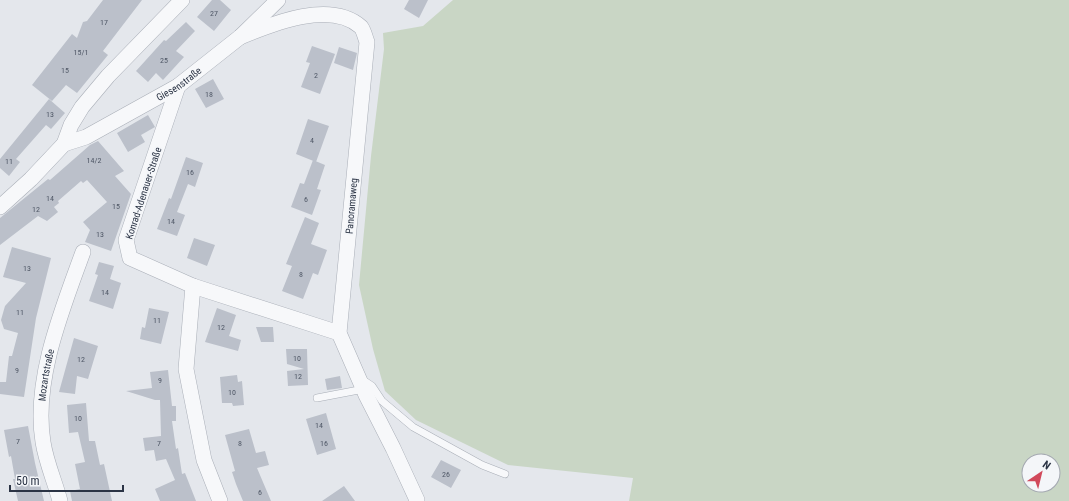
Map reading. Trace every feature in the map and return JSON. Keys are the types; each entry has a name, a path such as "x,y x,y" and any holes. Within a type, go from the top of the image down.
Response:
{"street":[{"name":"Giesenstraße","path":"0,206 31,179 64,144 71,125 82,107 108,76 182,0"},
{"name":"Giesenstraße","path":"64,144 86,137 178,86 240,37 278,0"},
{"name":"Panoramaweg","path":"240,37 291,15 322,9 343,13 362,28 367,42 339,333"},
{"name":"Konrad-Adenauer-Straße","path":"178,86 126,240 130,258 193,286 339,333"},
{"name":"Mozartstraße","path":"60,501 43,442 42,401 47,365 68,294 83,252"},
{"path":"193,286 186,369 204,460 220,501"},
{"path":"339,333 417,501"}],"lane":[{"path":"317,398 362,383 372,386 382,401 413,427 482,465 505,474"}],"green space":[{"path":"453,0 1069,0 1069,501 629,501 633,478 508,465 416,420 385,391 373,349 359,285 371,156 384,49 383,33 423,26"}],"building":[{"path":"103,0 142,0 103,51 108,55 77,93 66,85 52,101 32,85 72,34 77,38 83,22 87,21"},
{"path":"212,0 220,0 231,10 214,31 197,17"},
{"path":"409,0 428,0 419,18 404,9"},
{"path":"186,22 195,31 176,51 184,57 163,80 156,73 148,82 136,71 164,40 166,41"},
{"path":"312,46 335,54 320,94 301,87 310,63 306,62"},
{"path":"339,47 357,53 353,70 334,63"},
{"path":"213,79 224,99 206,108 195,89"},
{"path":"49,99 65,113 51,129 46,125 16,159 20,162 9,176 0,168 0,159"},
{"path":"148,115 155,127 141,135 145,142 128,152 117,133"},
{"path":"308,119 329,126 316,162 296,154"},
{"path":"98,141 124,171 115,176 131,194 111,251 85,242 90,230 83,222 107,202 87,180 83,183 81,181 58,201 59,203 54,207 58,212 47,221 38,216 0,245 0,218 48,179 50,180 90,145"},
{"path":"186,157 203,163 195,187 188,184 177,212 185,215 177,236 157,229 169,198 171,199"},
{"path":"313,160 325,165 317,189 321,190 312,215 291,207 300,183 304,184"},
{"path":"305,217 319,223 311,244 327,250 318,275 313,273 303,299 282,291 292,266 286,264"},
{"path":"194,238 215,245 207,266 187,258"},
{"path":"12,247 51,258 36,318 24,397 0,394 0,382 6,382 9,356 12,356 18,333 4,329 1,320 5,306 26,283 3,277"},
{"path":"99,262 114,266 110,279 121,283 113,309 89,301 98,275 95,274"},
{"path":"149,308 169,312 161,344 140,339 142,327 145,328"},
{"path":"217,308 236,315 229,336 241,340 238,351 205,342"},
{"path":"256,327 273,327 274,342 261,342"},
{"path":"74,338 98,346 88,379 77,376 75,394 59,392"},
{"path":"286,349 307,349 308,385 288,386 287,371 304,369 287,364"},
{"path":"168,370 172,406 176,406 176,421 172,421 176,449 178,448 182,474 185,473 196,501 160,501 155,489 175,480 166,459 156,461 154,450 145,451 143,438 161,436 160,400 155,400 126,391 152,388 150,372"},
{"path":"237,375 238,382 242,381 244,405 233,406 232,403 222,403 220,377"},
{"path":"340,376 342,388 327,390 325,379"},
{"path":"86,403 89,441 95,441 100,465 104,464 112,501 72,501 70,491 80,489 75,464 85,462 78,432 69,433 67,405"},
{"path":"326,413 336,449 317,455 306,419"},
{"path":"28,426 44,501 18,501 13,479 15,479 11,456 9,457 4,430"},
{"path":"249,429 256,453 265,451 269,465 257,468 271,501 243,501 232,472 235,471 225,435"},
{"path":"441,460 461,470 451,488 431,477"},
{"path":"344,486 355,501 322,501"}]}
